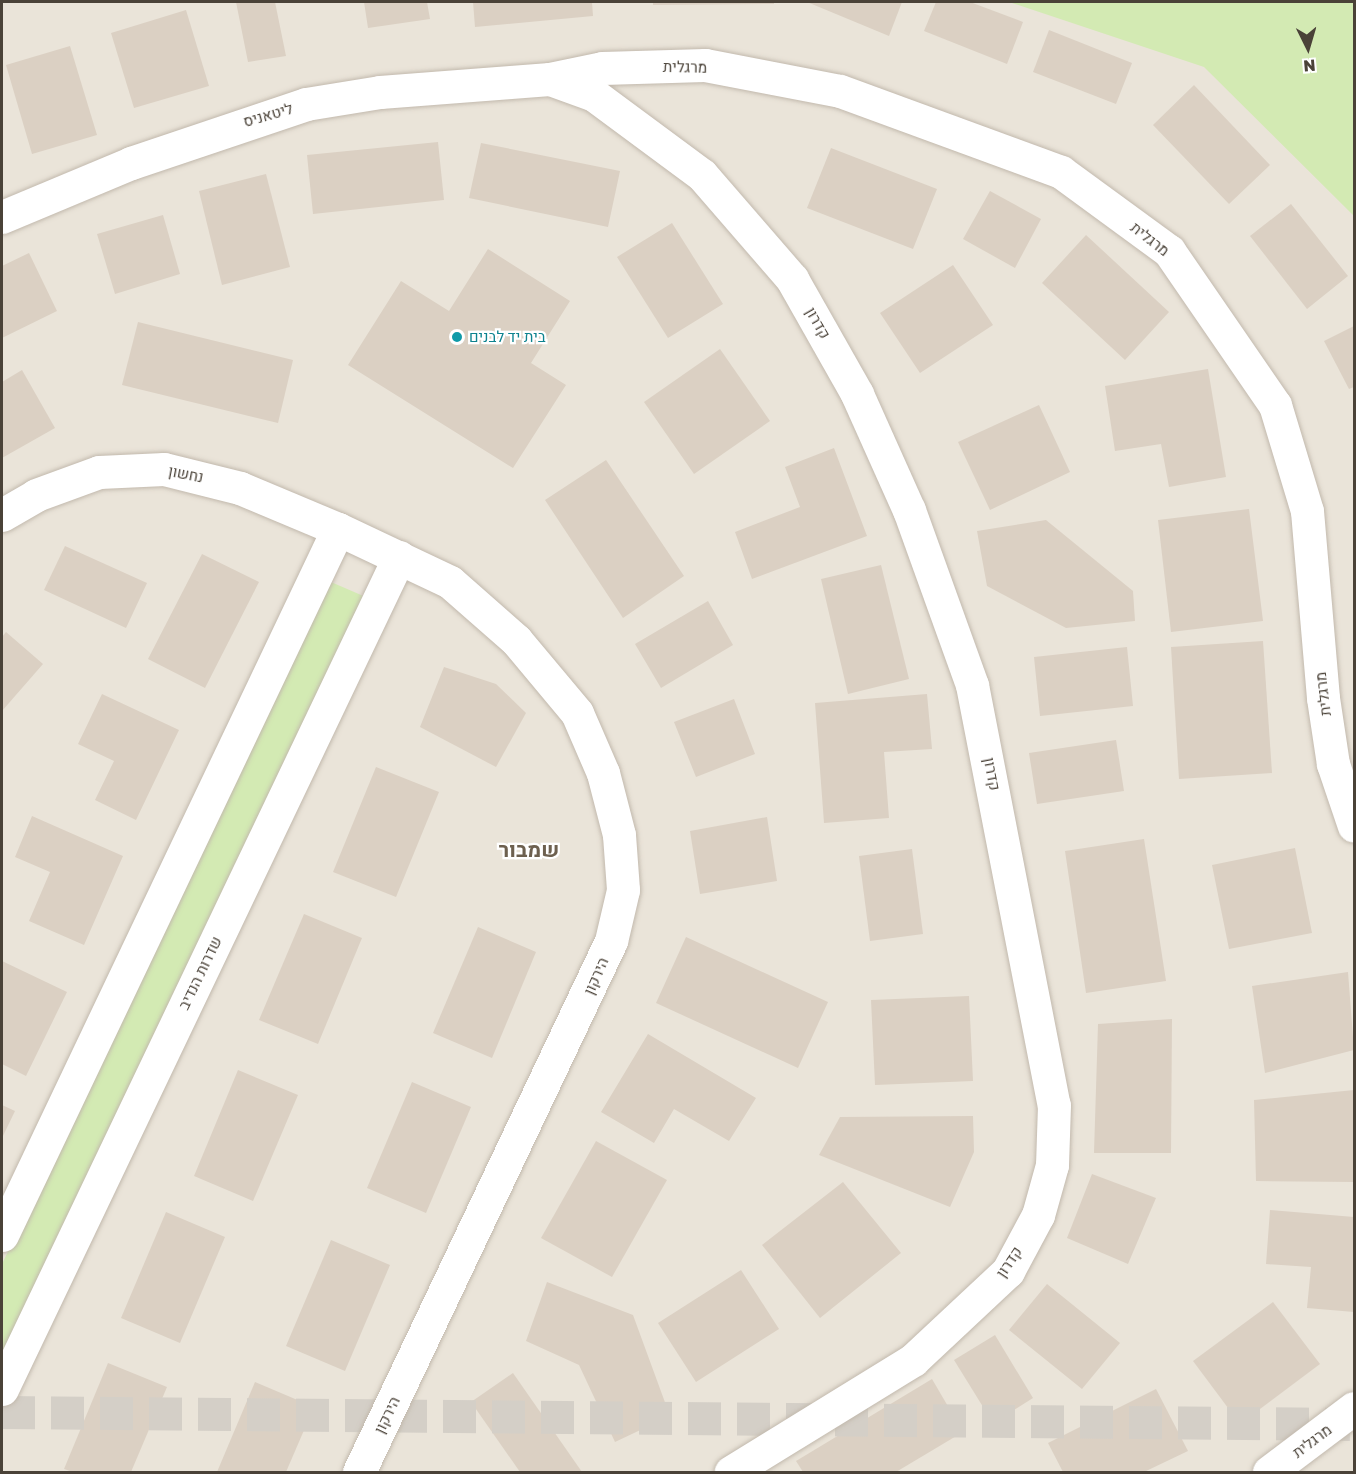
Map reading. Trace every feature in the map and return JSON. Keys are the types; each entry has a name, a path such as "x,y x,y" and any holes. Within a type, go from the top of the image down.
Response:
{"street":[{"name":"מרגלית","path":"550,79 602,68 705,65 840,91 1061,172 1169,251 1275,405 1307,511 1324,709 1333,765 1354,826"},
{"name":"ליטאניס","path":"2,217 131,163 306,104 380,92 550,79"},
{"name":"קדרון","path":"550,79 594,94 702,175 792,279 857,394 944,596 972,685 1054,1105 1052,1165 1038,1215 1008,1270 914,1360 731,1473"},
{"name":"נחשון","path":"2,514 36,495 99,472 164,469 240,488 368,542"},
{"path":"2,1235 338,529"},
{"name":"הירקון","path":"359,1473 595,979 612,941 623,890 619,835 603,773 577,713 516,640 450,582 368,542"},
{"name":"שדרות הנדיב","path":"2,1389 399,557"},
{"name":"מרגלית","path":"1269,1473 1354,1408"}],"shaded area":[{"path":"2,2 1354,2 1354,1472 2,1472"}],"green space":[{"path":"1009,2 1354,2 1354,216 1204,67"},
{"path":"331,582 368,598 2,1358 2,1264"}],"building":[{"path":"236,2 275,2 286,56 248,62"},
{"path":"364,2 427,2 430,19 368,28"},
{"path":"473,2 592,2 593,16 475,27"},
{"path":"653,2 774,2 774,4 653,5"},
{"path":"807,2 902,2 889,36"},
{"path":"936,2 970,2 1023,22 1007,64 924,31"},
{"path":"186,10 209,86 134,108 111,33"},
{"path":"1049,30 1132,63 1116,104 1033,72"},
{"path":"70,46 97,135 32,154 6,65"},
{"path":"1194,85 1270,165 1229,204 1153,125"},
{"path":"438,142 444,200 313,214 307,155"},
{"path":"481,143 620,171 608,227 469,198"},
{"path":"831,148 937,189 913,249 807,208"},
{"path":"266,174 290,267 222,285 199,191"},
{"path":"990,191 1041,219 1015,268 963,239"},
{"path":"1291,204 1348,276 1307,309 1250,236"},
{"path":"163,215 180,274 115,294 97,234"},
{"path":"672,223 723,304 668,338 617,257"},
{"path":"1086,235 1169,312 1125,360 1042,283"},
{"name":"בית יד לבנים","path":"488,249 570,301 531,363 566,385 513,468 348,365 401,281 449,311"},
{"path":"29,253 57,311 2,338 2,266"},
{"path":"953,265 993,325 920,373 880,313"},
{"path":"138,322 293,360 278,423 122,385"},
{"path":"1354,326 1354,387 1349,389 1324,341"},
{"path":"720,349 770,421 694,474 644,402"},
{"path":"1208,369 1226,477 1169,487 1161,444 1115,451 1105,386"},
{"path":"22,370 55,428 2,458 2,382"},
{"path":"1039,405 1070,472 990,510 958,442"},
{"path":"834,448 867,536 752,579 735,532 800,507 785,467"},
{"path":"606,460 684,576 623,618 545,500"},
{"path":"1249,509 1263,621 1171,632 1158,520"},
{"path":"1046,520 1133,591 1135,621 1066,628 987,586 977,531"},
{"path":"65,546 147,583 126,628 44,590"},
{"path":"202,554 259,582 205,688 148,659"},
{"path":"881,565 909,679 848,694 821,579"},
{"path":"708,601 733,645 661,688 635,644"},
{"path":"6,632 43,664 2,711 2,637"},
{"path":"1263,641 1272,773 1179,779 1171,647"},
{"path":"1127,647 1133,706 1040,716 1034,657"},
{"path":"444,667 496,684 526,713 496,767 420,727"},
{"path":"102,694 179,730 136,820 95,800 114,761 78,744"},
{"path":"927,694 932,749 884,752 889,818 824,823 815,703"},
{"path":"734,699 755,754 696,777 674,722"},
{"path":"1116,740 1124,791 1037,804 1029,753"},
{"path":"376,767 439,792 396,897 333,872"},
{"path":"32,816 123,856 84,945 29,921 50,872 15,857"},
{"path":"767,817 777,881 700,894 690,831"},
{"path":"1144,839 1166,981 1086,993 1065,851"},
{"path":"1295,848 1312,933 1229,949 1212,865"},
{"path":"912,849 923,934 870,941 859,856"},
{"path":"304,914 362,938 318,1044 259,1020"},
{"path":"478,927 536,952 492,1058 433,1033"},
{"path":"686,937 828,1002 798,1068 656,1003"},
{"path":"2,961 67,992 26,1076 2,1064"},
{"path":"1348,972 1354,1050 1265,1073 1252,986"},
{"path":"969,996 973,1081 875,1085 871,1000"},
{"path":"1172,1019 1171,1153 1094,1153 1098,1024"},
{"path":"648,1034 756,1098 729,1141 674,1109 654,1143 601,1112"},
{"path":"238,1070 298,1095 253,1201 194,1176"},
{"path":"412,1082 471,1107 426,1213 367,1188"},
{"path":"1354,1090 1354,1182 1256,1181 1254,1100"},
{"path":"2,1105 15,1111 2,1138"},
{"path":"973,1116 974,1152 950,1207 819,1155 840,1117"},
{"path":"596,1141 667,1180 612,1277 541,1238"},
{"path":"1092,1174 1156,1198 1128,1264 1067,1238"},
{"path":"843,1182 901,1253 820,1318 762,1245"},
{"path":"1270,1210 1354,1217 1354,1312 1307,1308 1311,1267 1266,1264"},
{"path":"166,1212 225,1237 180,1343 121,1318"},
{"path":"331,1240 390,1265 345,1371 286,1346"},
{"path":"741,1270 779,1329 696,1382 658,1323"},
{"path":"547,1282 633,1315 670,1416 615,1442 579,1365 526,1341"},
{"path":"1047,1284 1120,1343 1082,1389 1009,1330"},
{"path":"1273,1302 1320,1364 1240,1424 1193,1361"},
{"path":"995,1335 1033,1398 993,1423 954,1360"},
{"path":"108,1363 167,1387 131,1472 73,1472 64,1469"},
{"path":"513,1373 582,1472 520,1472 471,1402"},
{"path":"932,1379 963,1432 896,1472 803,1472 796,1461"},
{"path":"255,1382 314,1407 286,1472 217,1472"},
{"path":"1156,1389 1188,1451 1144,1472 1063,1472 1048,1443"}],"tunnel":[{"path":"2,1412 1350,1424"}],"place":[{"name":"בית יד לבנים","path":"457,337"}],"district":[{"name":"שמבור","path":"529,849"}]}
